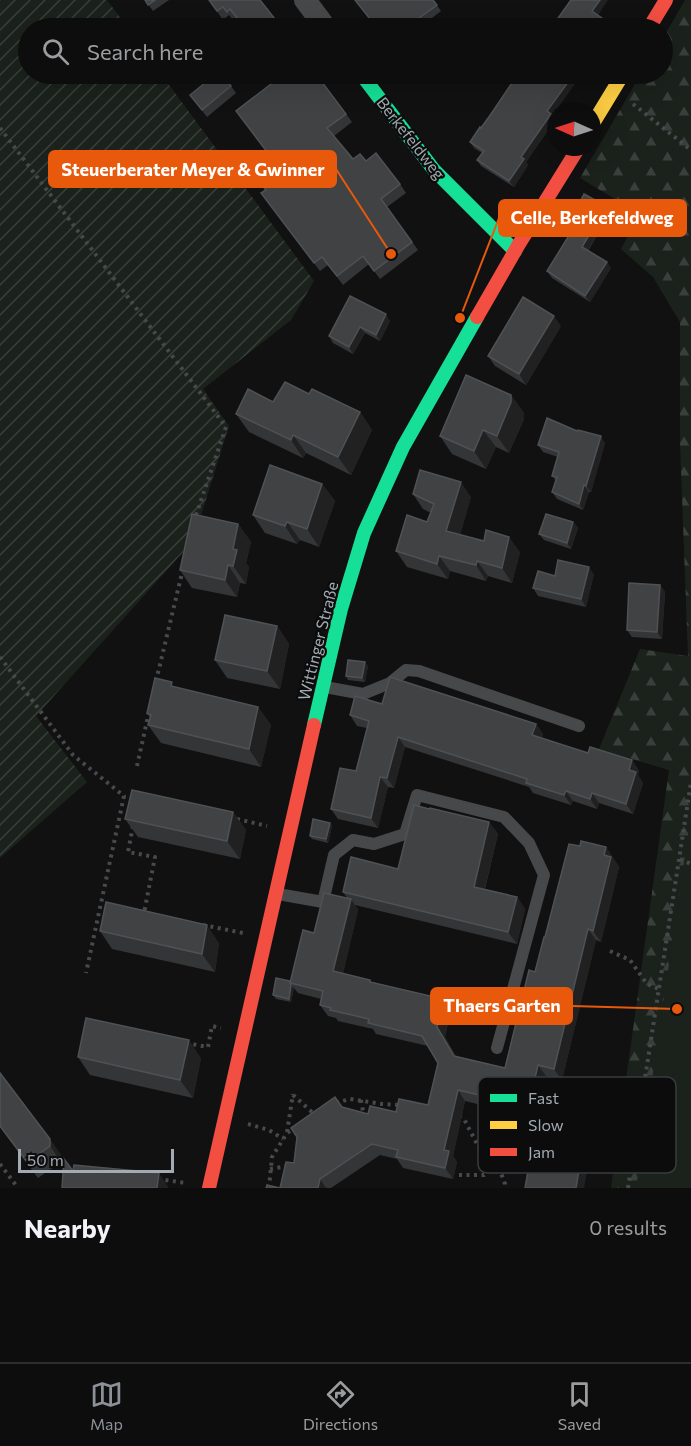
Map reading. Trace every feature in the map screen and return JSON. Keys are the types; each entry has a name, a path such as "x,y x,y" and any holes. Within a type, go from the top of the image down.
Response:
{"main road":[{"path":"655,18 666,0"},
{"name":"Berkefeldweg","path":"369,84 434,170 516,251"},
{"path":"601,110 617,84"},
{"name":"Wittinger Straße","path":"209,1188 341,609 364,533 403,447 574,156"}],"street":[{"path":"305,0 318,18"}],"lane":[{"path":"323,687 363,694 390,683 406,670 419,671 579,726"},
{"path":"276,894 323,903 334,855 353,840 374,844 405,834 417,795 504,817 529,843 544,875 497,1048"}],"path":[{"path":"614,89 691,150"},
{"path":"0,128 226,427 194,521"},
{"path":"156,684 183,567"},
{"path":"0,657 73,754 123,796 131,797"},
{"path":"136,766 150,707"},
{"path":"645,1077 691,782"},
{"path":"87,973 123,796"},
{"path":"234,819 292,831"},
{"path":"135,820 128,852 155,856 143,919"},
{"path":"680,859 691,864"},
{"path":"196,924 267,937"},
{"path":"610,951 630,960 647,984 659,989"},
{"path":"186,1043 208,1047 212,1026 245,1033"},
{"path":"269,1188 272,1157 287,1132 293,1094 319,1121"},
{"path":"330,1105 350,1099 412,1106"},
{"path":"361,1100 364,1122"},
{"path":"315,1115 323,1110"},
{"path":"456,1114 465,1119 478,1145"},
{"path":"287,1132 305,1121"},
{"path":"225,1122 269,1130 283,1139"},
{"path":"0,1164 18,1188"},
{"path":"270,1169 291,1166"},
{"path":"459,1175 486,1173"},
{"path":"501,1173 505,1188"},
{"path":"628,1188 630,1173"},
{"path":"147,1178 179,1181 209,1188"}],"green space":[{"path":"0,0 107,0 120,18 18,18 18,84 168,84 314,281 291,320 203,389 229,426 193,541 36,716 87,782 0,858"},
{"path":"685,0 691,0 691,1188 611,1188 613,1173 676,1173 676,1077 626,1077 669,770 599,749 640,649 688,656 680,443 680,322 653,277 621,249 640,214 580,178 593,156 601,156 601,142 635,84 673,84 673,21"},
{"path":"689,829 691,829 691,1188 636,1188 638,1173 676,1173 676,1077 652,1077"}],"building":[{"path":"145,0 155,0 148,5"},
{"path":"209,0 260,0 274,18 237,18 230,9 227,12 223,7 217,11"},
{"path":"355,0 433,0 437,5 419,18 369,18"},
{"path":"571,0 600,0 592,11 602,18 558,18"},
{"path":"204,84 229,84 231,86 202,110 190,95"},
{"path":"271,84 324,84 346,114 327,128 353,159 360,154 366,161 376,153 400,184 381,199 412,242 374,271 363,256 337,276 322,257 314,263 261,193 266,190 252,172 271,157 236,111"},
{"path":"511,84 567,84 554,102 547,102 547,120 521,157 524,159 509,181 477,160 484,151 470,142"},
{"path":"584,194 606,206 582,247 607,262 585,296 547,271 583,213 576,209"},
{"path":"350,296 386,314 376,335 360,327 349,347 329,336"},
{"path":"523,297 554,316 519,374 488,356"},
{"path":"466,375 511,395 511,402 497,436 483,430 474,451 440,436"},
{"path":"285,382 309,394 312,389 360,412 338,457 293,435 291,440 236,414 248,389 273,402"},
{"path":"547,418 577,431 601,436 579,504 552,492 557,477 552,476 559,452 538,445"},
{"path":"270,465 322,484 307,529 287,522 285,526 253,515"},
{"path":"420,470 461,482 446,531 484,541 486,530 509,537 502,568 477,561 476,565 439,556 437,564 396,551 407,515 427,522 434,504 413,494"},
{"path":"192,514 238,524 233,549 237,550 233,566 228,565 225,580 180,570"},
{"path":"546,514 573,522 567,543 539,534"},
{"path":"558,560 589,567 581,599 533,588 538,571 555,576"},
{"path":"629,583 660,585 657,632 627,630"},
{"path":"225,615 277,626 267,671 215,660"},
{"path":"348,660 365,662 362,678 346,676"},
{"path":"390,677 536,724 532,735 588,753 590,747 632,760 629,770 636,772 626,804 592,793 590,799 566,791 564,795 526,783 527,779 398,737 387,778 380,777 371,818 331,809 340,768 356,771 369,721 350,715 355,696 382,704"},
{"path":"155,678 172,682 171,686 258,707 249,749 148,725 151,715 147,713"},
{"path":"132,790 233,812 227,841 125,819"},
{"path":"414,805 489,822 474,887 517,897 508,932 343,892 351,857 398,869"},
{"path":"313,819 330,823 326,839 310,836"},
{"path":"581,841 606,847 604,855 611,857 593,931 588,929 554,1069 538,1065 535,1077 478,1077 478,1095 458,1090 444,1150 449,1151 445,1168 396,1157 398,1150 372,1144 320,1179 318,1188 280,1188 286,1162 294,1163 297,1137 291,1128 335,1097 342,1107 368,1114 370,1106 396,1112 399,1099 428,1105 438,1063 422,1036 368,1023 369,1019 330,1010 331,1008 320,1005 323,991 290,983 303,930 314,933 324,893 351,899 333,971 443,999 437,1027 454,1056 505,1068 529,970 535,972 569,844 580,846"},
{"path":"106,902 207,925 202,954 100,931"},
{"path":"276,978 290,981 289,999 273,995"},
{"path":"86,1018 189,1040 180,1080 78,1057"},
{"path":"0,1073 50,1139 50,1146 27,1162 0,1126"},
{"path":"64,1159 73,1171 74,1165 159,1173 157,1188 62,1188"},
{"path":"528,1173 578,1173 576,1188 525,1188"}],"traffic: fast":[{"path":"369,84 434,170 515,251"},
{"path":"314,725 341,609 364,533 403,447 477,317"}],"traffic: slow":[{"path":"601,110 617,84"}],"traffic: jam":[{"path":"655,18 666,0"},
{"path":"477,317 573,156"},
{"path":"209,1188 314,725"}],"place":[{"name":"Steuerberater Meyer & Gwinner","path":"391,254"},
{"name":"Celle, Berkefeldweg","path":"460,318"},
{"name":"Thaers Garten","path":"677,1009"}]}
